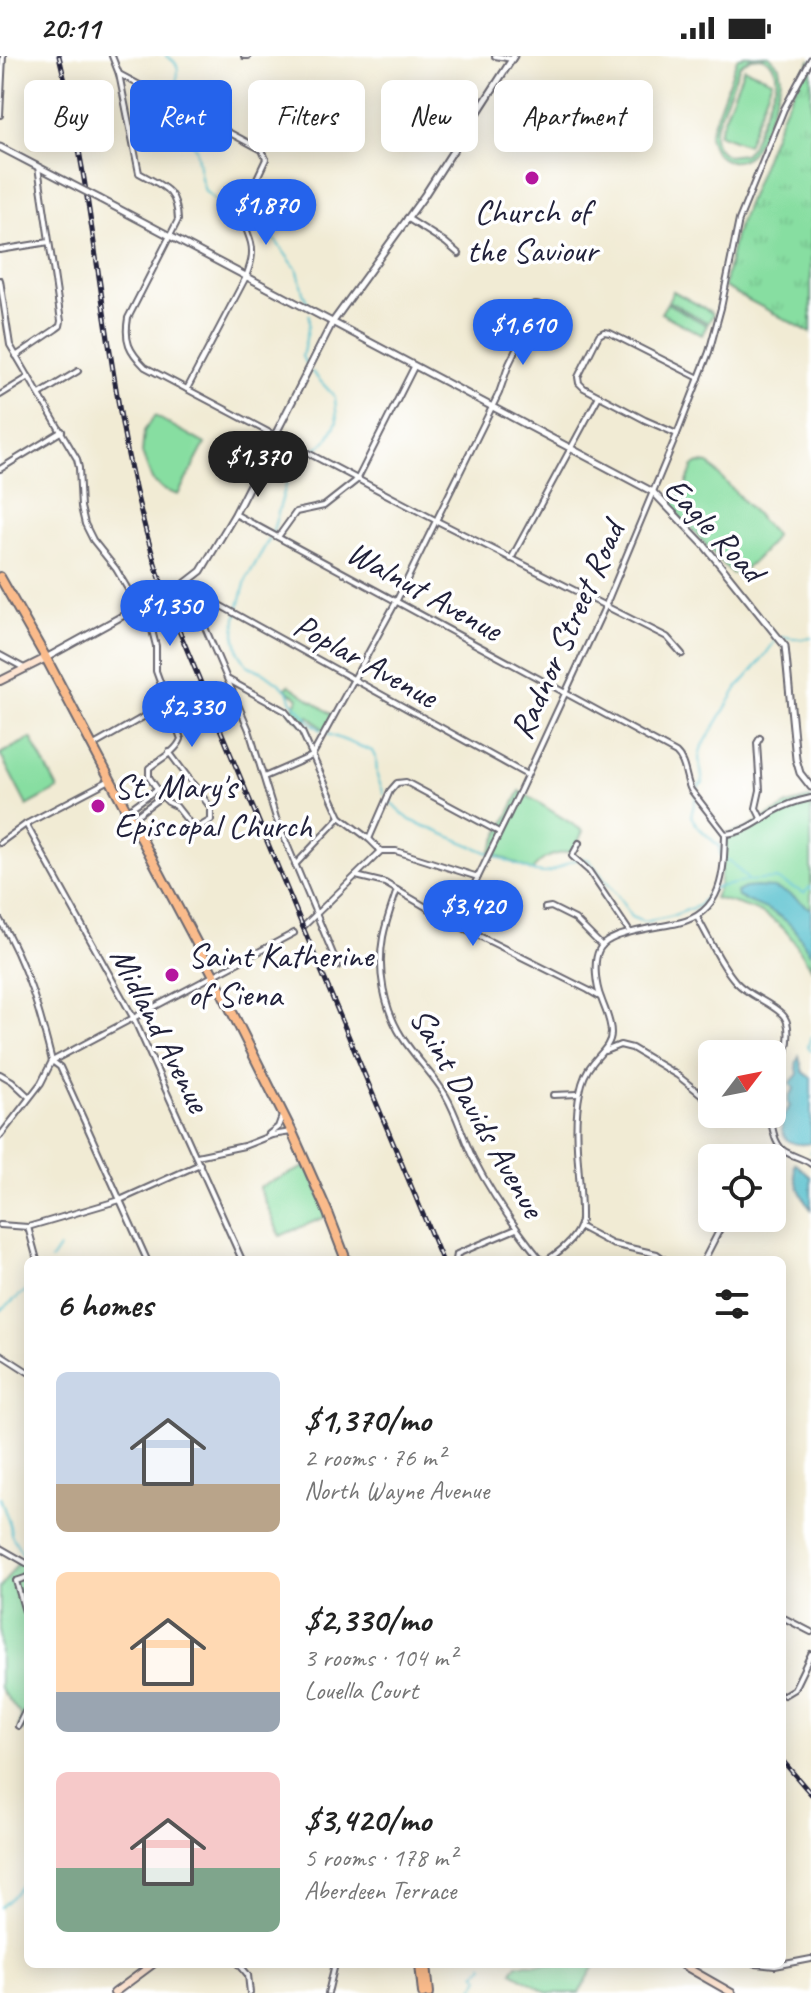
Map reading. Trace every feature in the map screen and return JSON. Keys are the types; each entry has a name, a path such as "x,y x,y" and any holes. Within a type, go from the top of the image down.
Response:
{"highway":[{"path":"0,577 214,976 292,1132 344,1256"},
{"path":"420,1968 423,1993"},
{"path":"426,1968 429,1993"}],"main road":[{"path":"0,681 46,658"},
{"path":"114,1993 148,1968"},
{"path":"688,1968 732,1993"}],"street":[{"path":"0,115 3,56"},
{"path":"112,56 119,74 139,173 170,190 177,205 178,220 128,318 125,336 134,356 145,367 357,480 667,637 682,654"},
{"path":"168,592 201,571 235,514 332,323 407,218 513,58 495,56"},
{"name":"Radnor Street Road","path":"455,924 605,607 677,434 709,352 738,222 784,109 811,59"},
{"path":"119,74 262,150 266,159 242,210 245,231 251,241 251,264 187,389"},
{"name":"Eagle Road","path":"0,147 653,492 704,545 785,646 796,759 800,773 811,787"},
{"path":"16,356 60,326 38,167"},
{"path":"407,218 459,254"},
{"path":"0,250 50,242"},
{"path":"0,280 8,338 72,449 79,468 81,507 87,530 116,569 154,636 156,671 181,739 148,770 149,777 168,802 176,806 194,826 202,826 211,820 210,805 169,752"},
{"path":"264,777 312,756 437,521 532,317"},
{"path":"677,434 584,388 578,377 599,335 604,332 699,378"},
{"path":"0,343 8,338"},
{"path":"278,537 296,512 324,506 357,480 414,367"},
{"path":"40,394 78,371"},
{"path":"0,395 29,377"},
{"path":"511,559 599,396"},
{"path":"0,469 62,431"},
{"name":"Walnut Avenue","path":"235,514 676,753 682,758 691,790 725,834"},
{"name":"Poplar Avenue","path":"183,585 527,775"},
{"path":"191,591 249,730 276,818 338,966"},
{"path":"46,658 155,598"},
{"path":"0,655 26,669"},
{"path":"227,678 285,711 302,732 340,817 381,851 396,851 478,877"},
{"path":"92,746 168,703"},
{"path":"760,738 757,743 760,790 756,808 762,820"},
{"path":"0,843 26,824 111,780"},
{"path":"369,839 390,791 397,783 406,782 500,832"},
{"path":"129,816 157,789"},
{"path":"129,816 162,796"},
{"path":"549,1256 568,1242 580,1227 579,1094 591,1065 612,1038 610,1021 600,997 596,959 602,946 630,932 697,917 709,906 719,887 724,866 725,834 746,829 788,805 811,798"},
{"path":"295,865 340,817"},
{"name":"Midland Avenue","path":"26,824 134,1019 240,1256"},
{"path":"579,843 572,856 589,871 630,932"},
{"path":"304,926 381,851"},
{"path":"356,876 385,883 455,924 600,997"},
{"name":"Saint Davids Avenue","path":"397,890 383,934 380,961 385,995 393,1020 401,1036 446,1097 473,1158 516,1229 540,1256"},
{"path":"545,908 551,907 575,919 602,946"},
{"path":"697,917 735,981 784,1015 788,1022 786,1047"},
{"path":"0,920 27,973 52,1061 60,1067 145,1256"},
{"path":"0,1136 41,1083 52,1061 294,933"},
{"path":"612,1038 675,1073 698,1092"},
{"path":"603,1051 620,1045"},
{"path":"0,1074 29,1097"},
{"path":"553,1095 579,1094"},
{"path":"264,1138 278,1127 283,1113"},
{"path":"772,1128 782,1149 811,1164"},
{"path":"197,1156 292,1132"},
{"path":"0,1225 28,1227 120,1200 200,1164"},
{"path":"28,1227 36,1256"},
{"path":"580,1227 612,1244 660,1256"},
{"path":"457,1256 516,1229"},
{"path":"706,1256 718,1232"},
{"path":"0,1354 24,1369"},
{"path":"0,1548 24,1561"},
{"path":"24,1579 16,1581 24,1608"},
{"path":"786,1619 811,1632"},
{"path":"786,1694 794,1689 811,1654"},
{"path":"18,1726 24,1714"},
{"path":"786,1965 811,1959"},
{"path":"242,1968 248,1975 250,1993"},
{"path":"328,1993 334,1968"}],"green space":[{"path":"769,56 779,66 781,78 754,149 745,158 732,161 716,153 709,135 738,57","holes":["760,57 774,67 776,83 751,147 744,154 728,156 716,146 714,131 740,65 751,58"]},
{"path":"811,59 811,333 724,287 735,235 784,109"},
{"path":"744,68 772,80 747,145 718,134"},
{"path":"673,291 711,312 713,315 708,323 668,301"},
{"path":"667,303 707,325 702,335 661,313"},
{"path":"155,416 205,444 178,495 164,490 152,480 142,453 144,431"},
{"path":"709,464 775,535 759,556 737,573 731,573 669,504 685,488 693,466"},
{"path":"289,685 333,715 325,731 309,716 302,724 290,712 299,698 285,689"},
{"path":"31,738 58,789 27,806 0,754"},
{"path":"520,791 583,831 574,851 550,856 532,871 490,852"},
{"path":"811,798 811,968 778,923 752,909 714,898 719,887 725,834 746,829 788,805"},
{"path":"307,1166 328,1213 280,1236 259,1187"},
{"path":"20,1560 24,1562 24,1730 18,1726 22,1717 0,1688 0,1588"},
{"path":"514,1968 594,1968 579,1993 548,1993 512,1972"}],"water":[{"path":"755,887 774,888 811,909 811,955 787,922 738,897 737,892"},
{"path":"799,1056 803,1072 811,1078 811,1143 793,1143 783,1134 786,1112 790,1106 789,1096 794,1089 790,1083 798,1074 796,1064"},
{"path":"795,1163 811,1177 811,1209 798,1187"}],"waterway":[{"path":"166,56 176,65 176,80"},
{"path":"197,152 205,191 218,203 264,225 298,271 310,308"},
{"path":"306,363 302,357 309,315"},
{"path":"312,372 335,397 337,422 327,440 312,452"},
{"path":"307,456 288,478 272,534 246,580 235,634 239,653 247,665 281,685 309,721 321,730"},
{"path":"749,881 731,862 721,858 719,846 691,816 699,785 703,783 699,758 701,749 738,687 775,641 785,637 811,638"},
{"path":"328,734 372,751 384,794"},
{"path":"390,802 410,820 533,871 545,873 571,861 589,860 631,917 644,922 698,906 713,888 776,879 804,893 811,889"},
{"path":"811,1036 808,1047 811,1051"},
{"path":"54,1256 59,1248"},
{"path":"0,1311 24,1292"},
{"path":"0,1497 11,1534 24,1556"},
{"path":"0,1907 24,1882"},
{"path":"480,1993 473,1988 480,1978 476,1973 482,1968"}],"tunnel":[{"path":"155,598 168,592"}],"railway":[{"path":"59,56 75,127 120,412 152,553 175,621 440,1256"},
{"path":"786,1765 811,1794"}],"place":[{"name":"Church of the Saviour","path":"532,178"},
{"name":"St. Mary's Episcopal Church","path":"98,806"},
{"name":"Saint Katherine of Siena","path":"172,975"}]}
